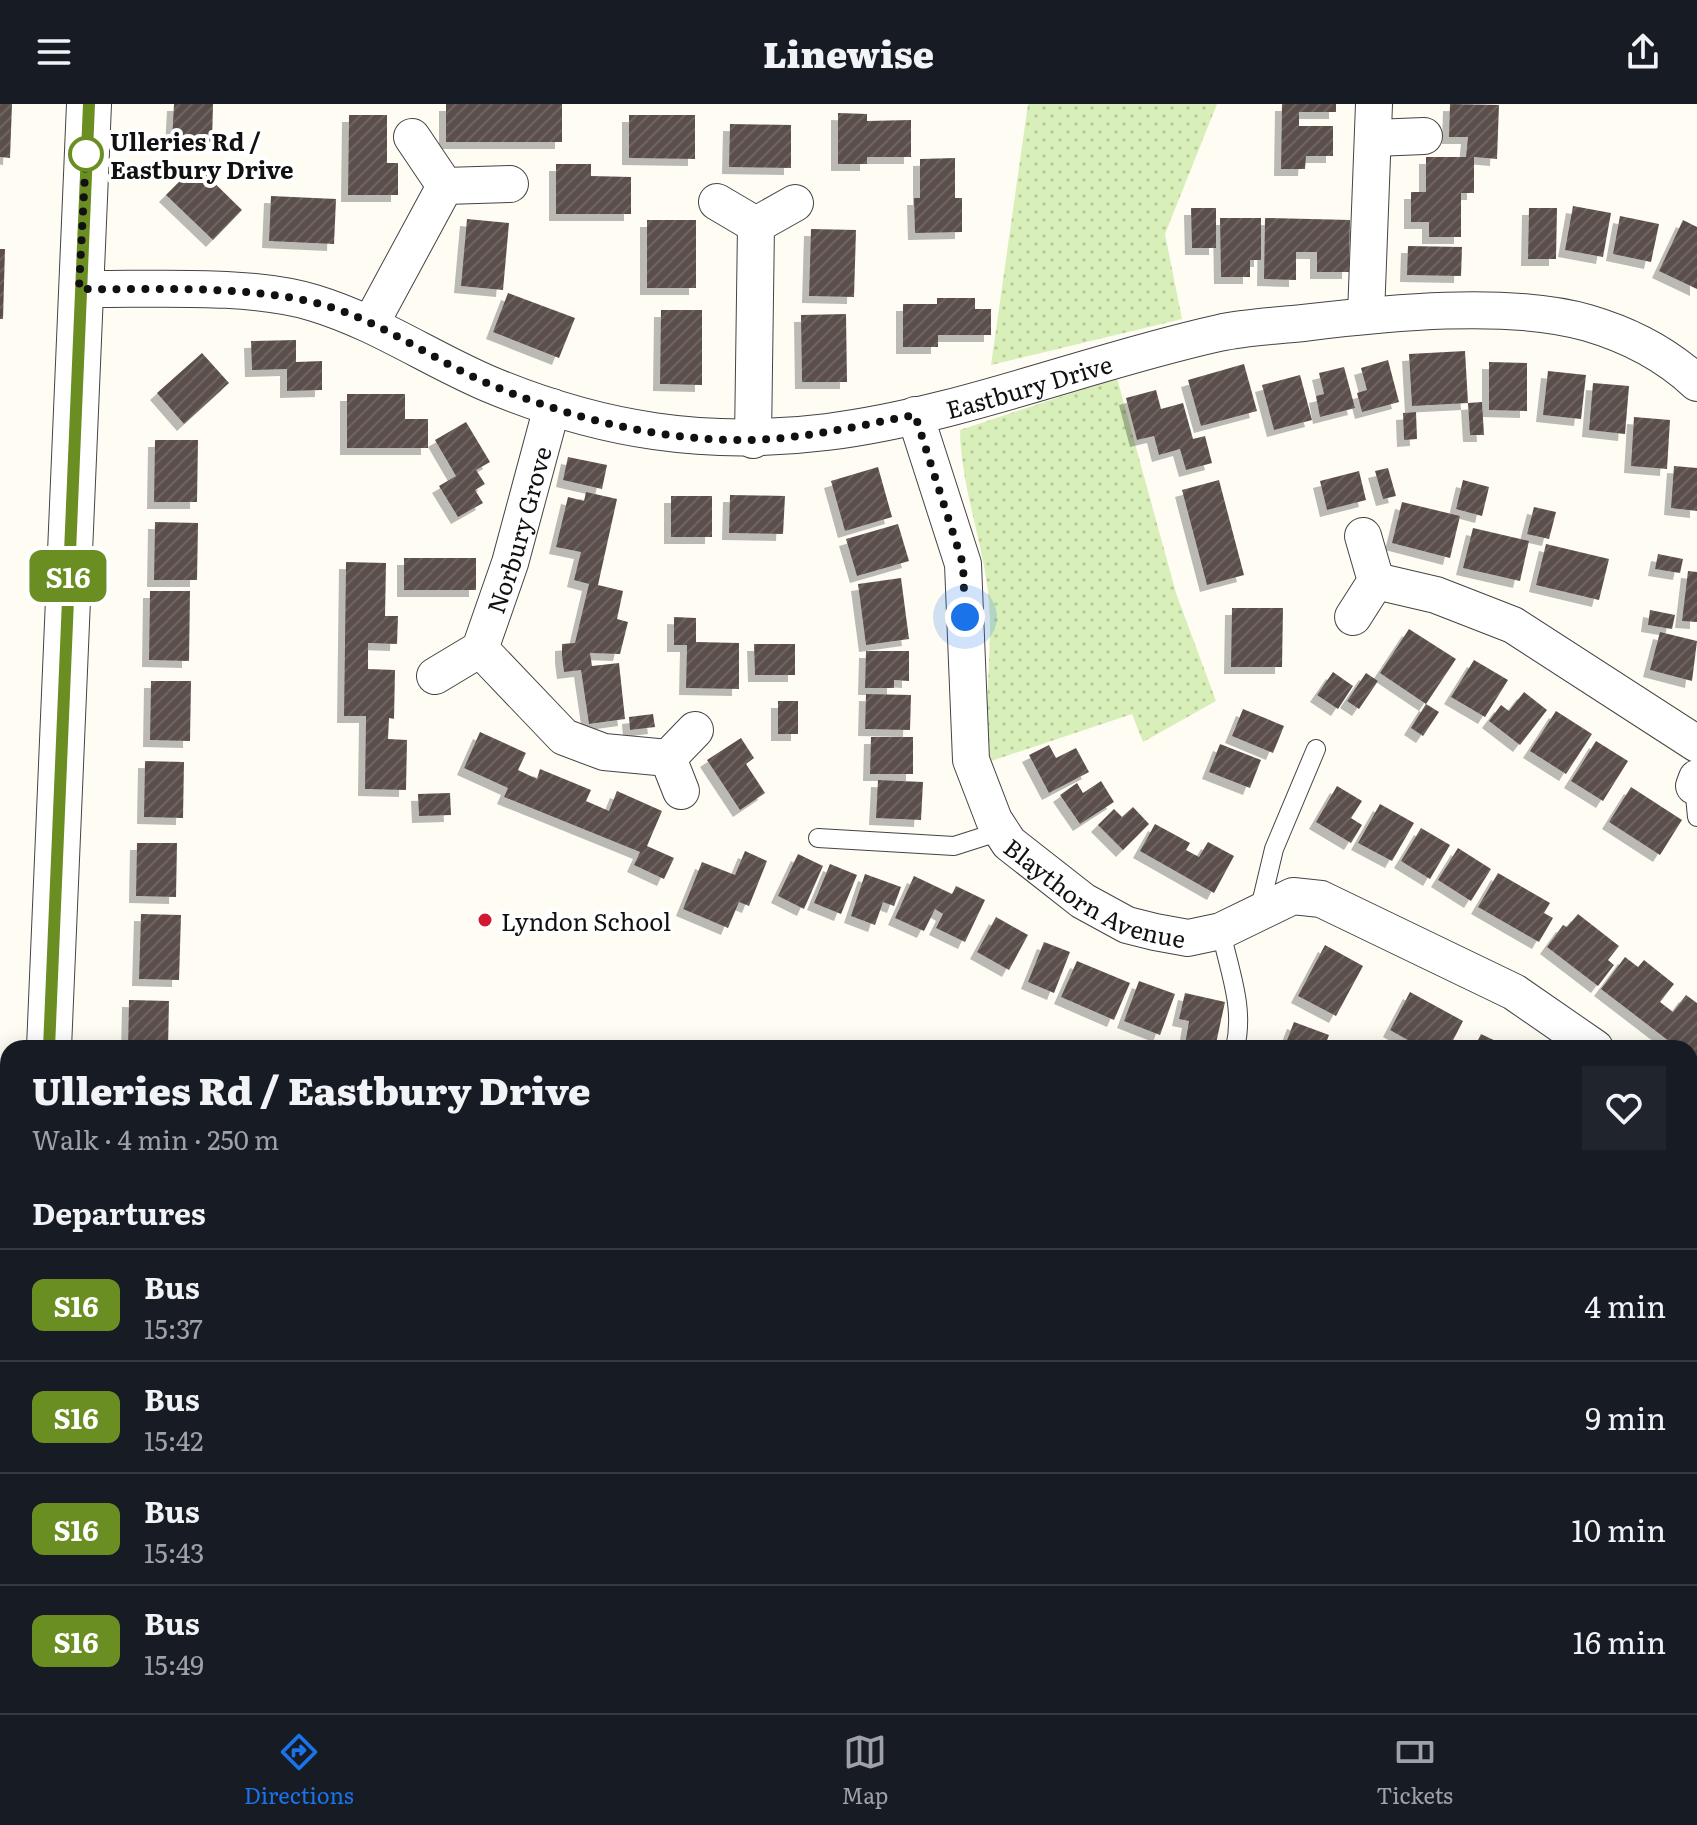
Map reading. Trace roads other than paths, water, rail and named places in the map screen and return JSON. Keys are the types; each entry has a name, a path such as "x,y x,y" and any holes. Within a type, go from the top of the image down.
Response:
{"street":[{"path":"49,1040 89,104"},
{"path":"1366,315 1374,121 1424,136"},
{"path":"412,137 445,186"},
{"path":"445,186 510,184"},
{"path":"371,323 445,186"},
{"path":"717,202 756,225"},
{"path":"756,225 795,203"},
{"path":"753,440 756,225"},
{"name":"Eastbury Drive","path":"79,289 245,293 309,301 371,323 488,383 552,407 643,432 753,440 832,431 915,415 1221,333 1366,315 1489,310 1585,322 1631,339 1674,362 1697,383"},
{"name":"Norbury Grove","path":"480,649 510,563 552,407"},
{"name":"Blaythorn Avenue","path":"915,415 963,564 971,760 980,788 1009,843 1047,875 1127,925 1188,938 1221,931 1293,896 1321,899 1514,992 1578,1040"},
{"path":"1353,617 1376,581 1363,536"},
{"path":"1376,581 1436,595 1513,625 1697,744"},
{"path":"435,676 480,649 564,737 604,752 668,758"},
{"path":"668,758 695,730"},
{"path":"668,758 681,791"}],"lane":[{"path":"1259,912 1274,849 1316,749"},
{"path":"818,838 954,846 1001,831"},
{"path":"1221,931 1240,1005 1237,1040"}],"place":[{"name":"Ulleries Rd / Eastbury Drive","path":"86,154"},
{"name":"Lyndon School","path":"485,920"}]}
